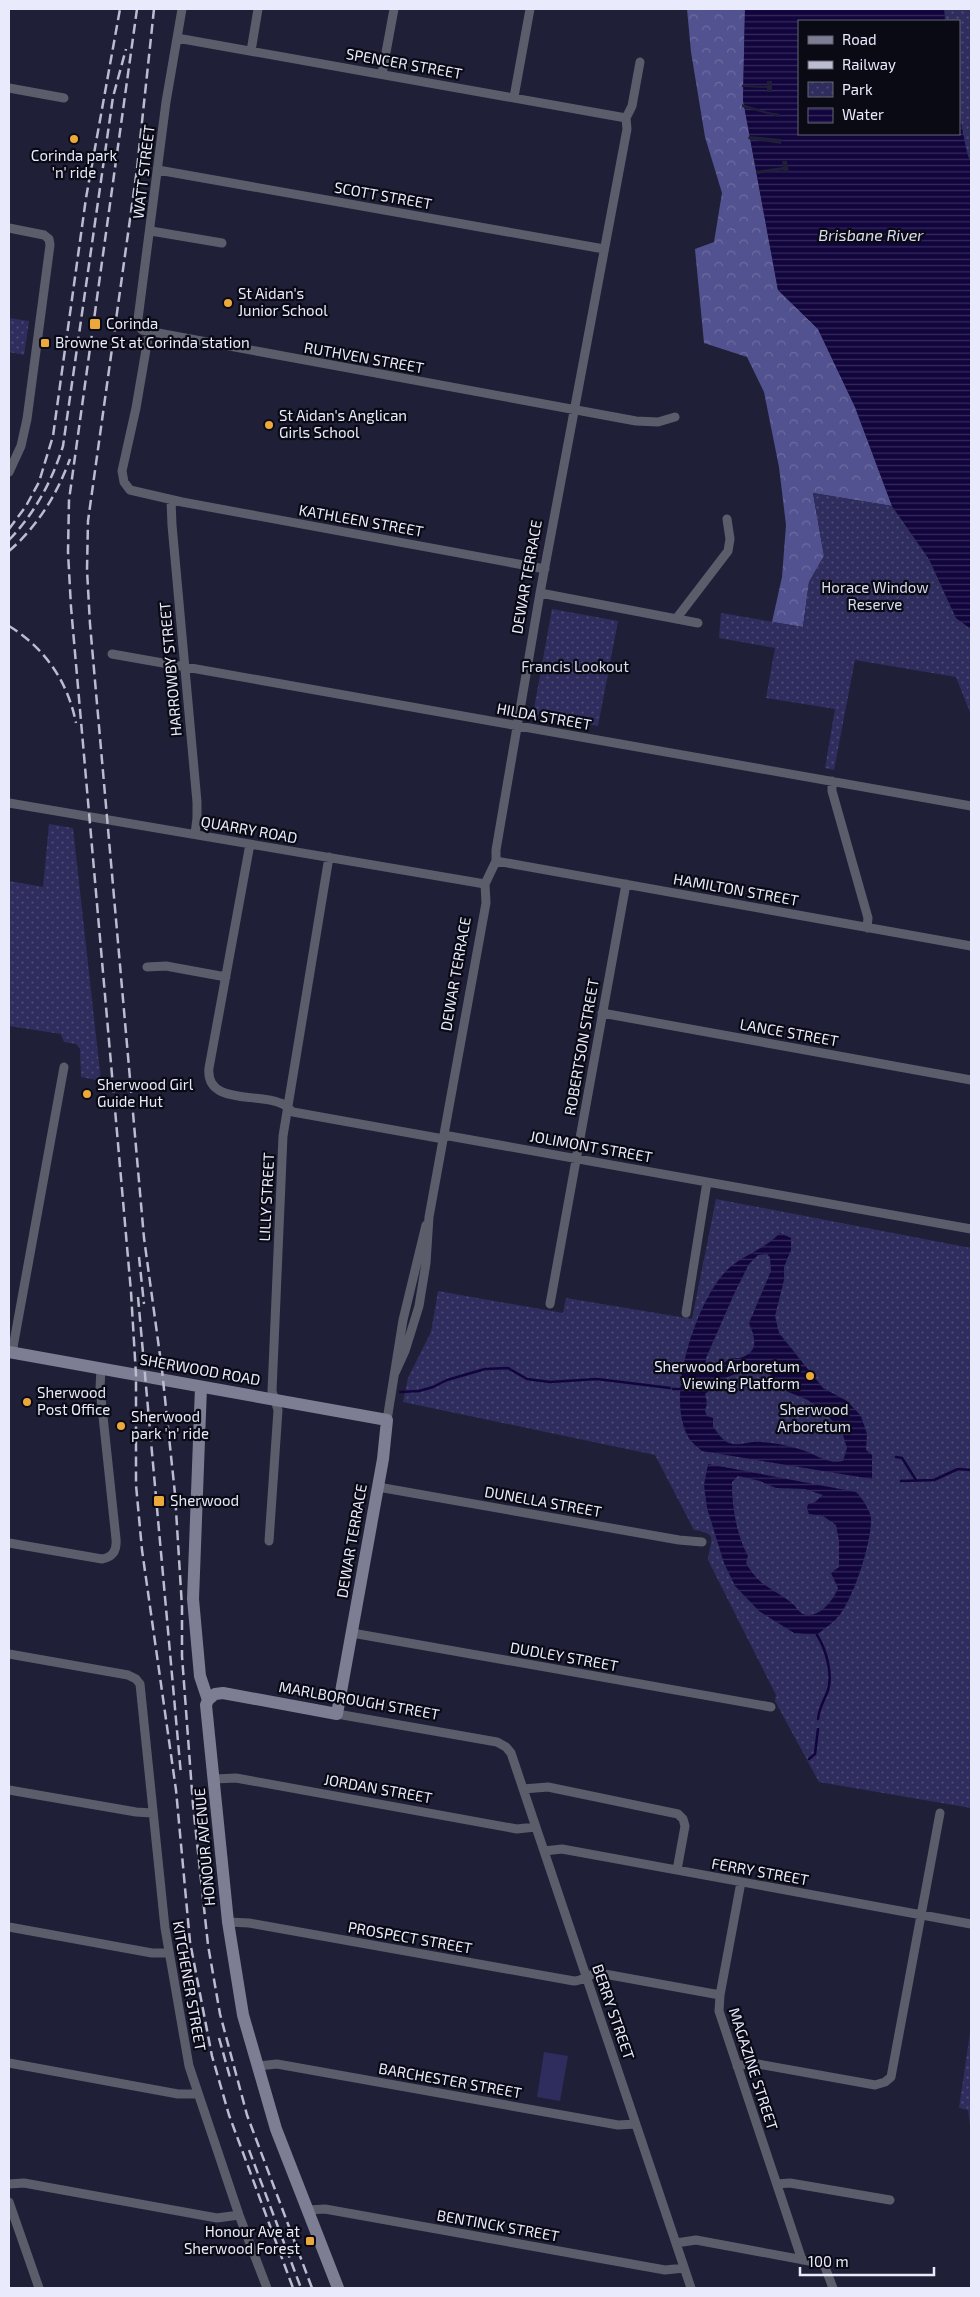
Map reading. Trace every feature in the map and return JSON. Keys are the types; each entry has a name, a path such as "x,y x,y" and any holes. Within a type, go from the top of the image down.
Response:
{"street":[{"name":"WATT STREET","path":"149,332 142,330 138,321 166,102 182,9"},
{"path":"251,51 258,9"},
{"path":"382,74 394,9"},
{"path":"514,98 530,9"},
{"name":"SPENCER STREET","path":"177,38 626,118"},
{"name":"DEWAR TERRACE","path":"337,1714 378,1487 386,1420 409,1291 429,1217 486,901 485,884 496,861 540,593 627,129 626,118 632,106 640,62"},
{"path":"9,88 64,98"},
{"name":"SCOTT STREET","path":"158,170 604,249"},
{"path":"9,228 42,234 48,237 50,246 27,419 21,446 9,472"},
{"path":"151,230 222,243"},
{"name":"RUTHVEN STREET","path":"149,332 651,423 674,418"},
{"name":"KATHLEEN STREET","path":"149,332 136,408 129,431 122,478 132,492 545,569"},
{"name":"HARROWBY STREET","path":"172,500 172,525 197,812 195,834"},
{"path":"676,619 728,550 730,539 727,519"},
{"path":"540,593 698,623"},
{"name":"HILDA STREET","path":"112,654 971,806"},
{"path":"832,781 832,791 868,918 867,928"},
{"name":"QUARRY ROAD","path":"9,803 485,884"},
{"path":"147,967 166,966 226,976 250,844"},
{"name":"LILLY STREET","path":"269,1541 278,1410 272,1391 272,1381 283,1136 286,1107 329,857"},
{"name":"HAMILTON STREET","path":"496,861 971,946"},
{"name":"ROBERTSON STREET","path":"550,1304 626,884"},
{"name":"JOLIMONT STREET","path":"226,976 209,1068 211,1084 221,1092 280,1102 293,1112 438,1138 448,1136 576,1158 971,1229"},
{"name":"LANCE STREET","path":"602,1013 971,1080"},
{"path":"10,1352 64,1067"},
{"path":"686,1313 707,1182"},
{"name":"SHERWOOD ROAD","path":"10,1352 386,1420"},
{"path":"9,1543 99,1559 112,1554 116,1547 100,1388 101,1369"},
{"name":"HONOUR AVENUE","path":"200,1387 193,1598 200,1676 208,1700 206,1705 228,1922 240,2002 276,2128 338,2288"},
{"name":"DUNELLA STREET","path":"378,1487 702,1542"},
{"name":"DUDLEY STREET","path":"352,1633 771,1707"},
{"name":"KITCHENER STREET","path":"9,1654 136,1678 140,1684 152,1813 169,1953 187,2056 239,2215 267,2288"},
{"name":"MARLBOROUGH STREET","path":"208,1700 215,1694 223,1693 497,1742 506,1747"},
{"name":"BERRY STREET","path":"506,1747 512,1756 691,2288"},
{"name":"JORDAN STREET","path":"215,1779 236,1778 518,1828 535,1827"},
{"path":"523,1789 548,1787 678,1814 683,1819 685,1826 677,1870"},
{"path":"9,1790 136,1812 152,1813"},
{"path":"738,2066 752,2063 875,2085 888,2080 894,2067 940,1814"},
{"name":"FERRY STREET","path":"544,1852 562,1849 971,1924"},
{"name":"MAGAZINE STREET","path":"741,1882 720,1995 719,2011 802,2260"},
{"name":"PROSPECT STREET","path":"228,1922 249,1923 570,1980 580,1980 599,1973 720,1995"},
{"path":"9,1927 152,1952 169,1953"},
{"path":"9,2063 178,2094 198,2094"},
{"name":"BARCHESTER STREET","path":"258,2066 277,2064 618,2125 636,2124"},
{"path":"9,2184 24,2183 217,2218 229,2218 239,2215"},
{"path":"777,2184 790,2183 890,2200"},
{"path":"9,2202 39,2288"},
{"name":"BENTINCK STREET","path":"308,2210 325,2209 665,2270 684,2268"},
{"path":"676,2243 696,2240 824,2265 833,2288"}],"green space":[{"path":"687,9 745,9 743,100 778,290 818,329 855,407 892,506 813,493 824,556 809,582 803,627 772,622 782,577 786,525 779,467 764,392 747,357 704,343 695,249 714,242 722,193 705,137 691,52"},
{"path":"944,9 971,9 971,164 965,147 960,118 960,20 945,20"},
{"path":"9,318 29,321 24,355 9,352"},
{"name":"Horace Window Reserve","path":"813,493 892,506 929,559 956,618 971,629 971,715 956,677 855,660 834,770 825,768 835,709 766,698 775,648 719,638 721,613 803,627 809,582 824,556"},
{"name":"Francis Lookout","path":"552,609 618,621 598,726 533,714"},
{"path":"49,824 73,828 101,1081 81,1077 80,1049 76,1044 64,1042 61,1034 9,1026 9,881 43,887"},
{"name":"Sherwood Arboretum","path":"716,1199 971,1248 971,1808 819,1782 775,1701 776,1695 708,1560 711,1537 708,1534 694,1530 655,1455 403,1402 408,1378 431,1332 438,1291 563,1313 566,1298 692,1319"},
{"path":"971,2026 971,2134 968,2110 959,2108"},
{"path":"544,2052 568,2056 560,2101 537,2097"}],"water":[{"name":"Brisbane River","path":"745,9 944,9 945,20 798,20 798,135 960,135 960,118 971,164 971,629 956,618 929,559 892,506 855,407 818,329 778,290 743,100"},
{"path":"780,1233 791,1238 791,1250 784,1267 784,1280 775,1316 779,1333 823,1388 847,1401 861,1416 867,1434 866,1450 872,1455 872,1479 702,1451 691,1441 683,1424 680,1402 681,1378 686,1352 704,1304 715,1285 727,1270","holes":["767,1254 770,1257 771,1271 749,1323 754,1338 754,1347 752,1351 743,1357 730,1359 717,1369 709,1371 705,1368 706,1358 734,1294 749,1264 758,1255","748,1369 765,1369 786,1391 808,1400 828,1416 842,1432 847,1448 843,1461 826,1460 799,1449 776,1444 758,1442 735,1444 729,1443 722,1438 713,1427 713,1418 707,1416 705,1411 707,1403 705,1394 723,1379"]},
{"path":"708,1464 856,1492 869,1511 871,1518 868,1541 850,1598 836,1620 817,1635 794,1633 759,1611 735,1586 724,1563 707,1508 704,1485","holes":["738,1476 760,1481 776,1488 805,1489 823,1495 815,1502 808,1504 807,1508 809,1514 823,1516 836,1525 839,1541 839,1567 831,1573 838,1588 830,1602 818,1613 813,1615 801,1613 793,1604 762,1583 746,1563 748,1556 740,1539 733,1501 732,1482"]}],"pier":[{"path":"767,81 772,81 772,92 767,92 767,88 742,87 742,85 767,86"},
{"path":"742,104 780,114 779,117 742,107"},
{"path":"749,136 782,139 781,144 748,139"},
{"path":"782,161 787,161 789,172 784,173 783,170 757,174 756,171 783,167"}],"waterway":[{"path":"400,1392 419,1391 447,1380 485,1369 508,1368 527,1379 550,1382 597,1379 670,1388"},
{"path":"673,1389 681,1389"},
{"path":"896,1457 902,1458 916,1480"},
{"path":"901,1481 934,1480 958,1469 971,1470"},
{"path":"817,1635 826,1655 830,1679 818,1719"},
{"path":"809,1759 815,1754 818,1729"}],"railway":[{"path":"9,529 26,506 39,482 53,436 86,198 120,9"},
{"path":"137,9 69,500 68,552 71,607 131,1292 136,1375 136,1485 142,1550 176,1790 190,1942 212,2056 229,2115 293,2288"},
{"path":"154,9 137,169 88,521 87,570 90,624 144,1238 162,1370 175,1494 182,1607 182,1656 193,1805 208,1945 220,2014 247,2115 312,2288"},
{"path":"9,540 27,519 42,496 54,472 63,446 113,97 126,49"},
{"path":"9,551 29,531 46,509 70,459"},
{"path":"9,626 34,645 53,667 67,694 76,723"},
{"path":"139,1257 144,1304"},
{"path":"138,1297 181,1775"},
{"path":"219,2038 231,2081"},
{"path":"249,2150 301,2288"}],"place":[{"name":"Corinda park 'n' ride","path":"74,139"},
{"name":"St Aidan's Junior School","path":"228,303"},
{"name":"Corinda","path":"95,324"},
{"name":"Browne St at Corinda station","path":"45,343"},
{"name":"St Aidan's Anglican Girls School","path":"269,425"},
{"name":"Sherwood Girl Guide Hut","path":"87,1094"},
{"name":"Sherwood Arboretum Viewing Platform","path":"810,1376"},
{"name":"Sherwood Post Office","path":"27,1402"},
{"name":"Sherwood park 'n' ride","path":"121,1426"},
{"name":"Sherwood","path":"159,1501"},
{"name":"Honour Ave at Sherwood Forest","path":"310,2241"}]}
